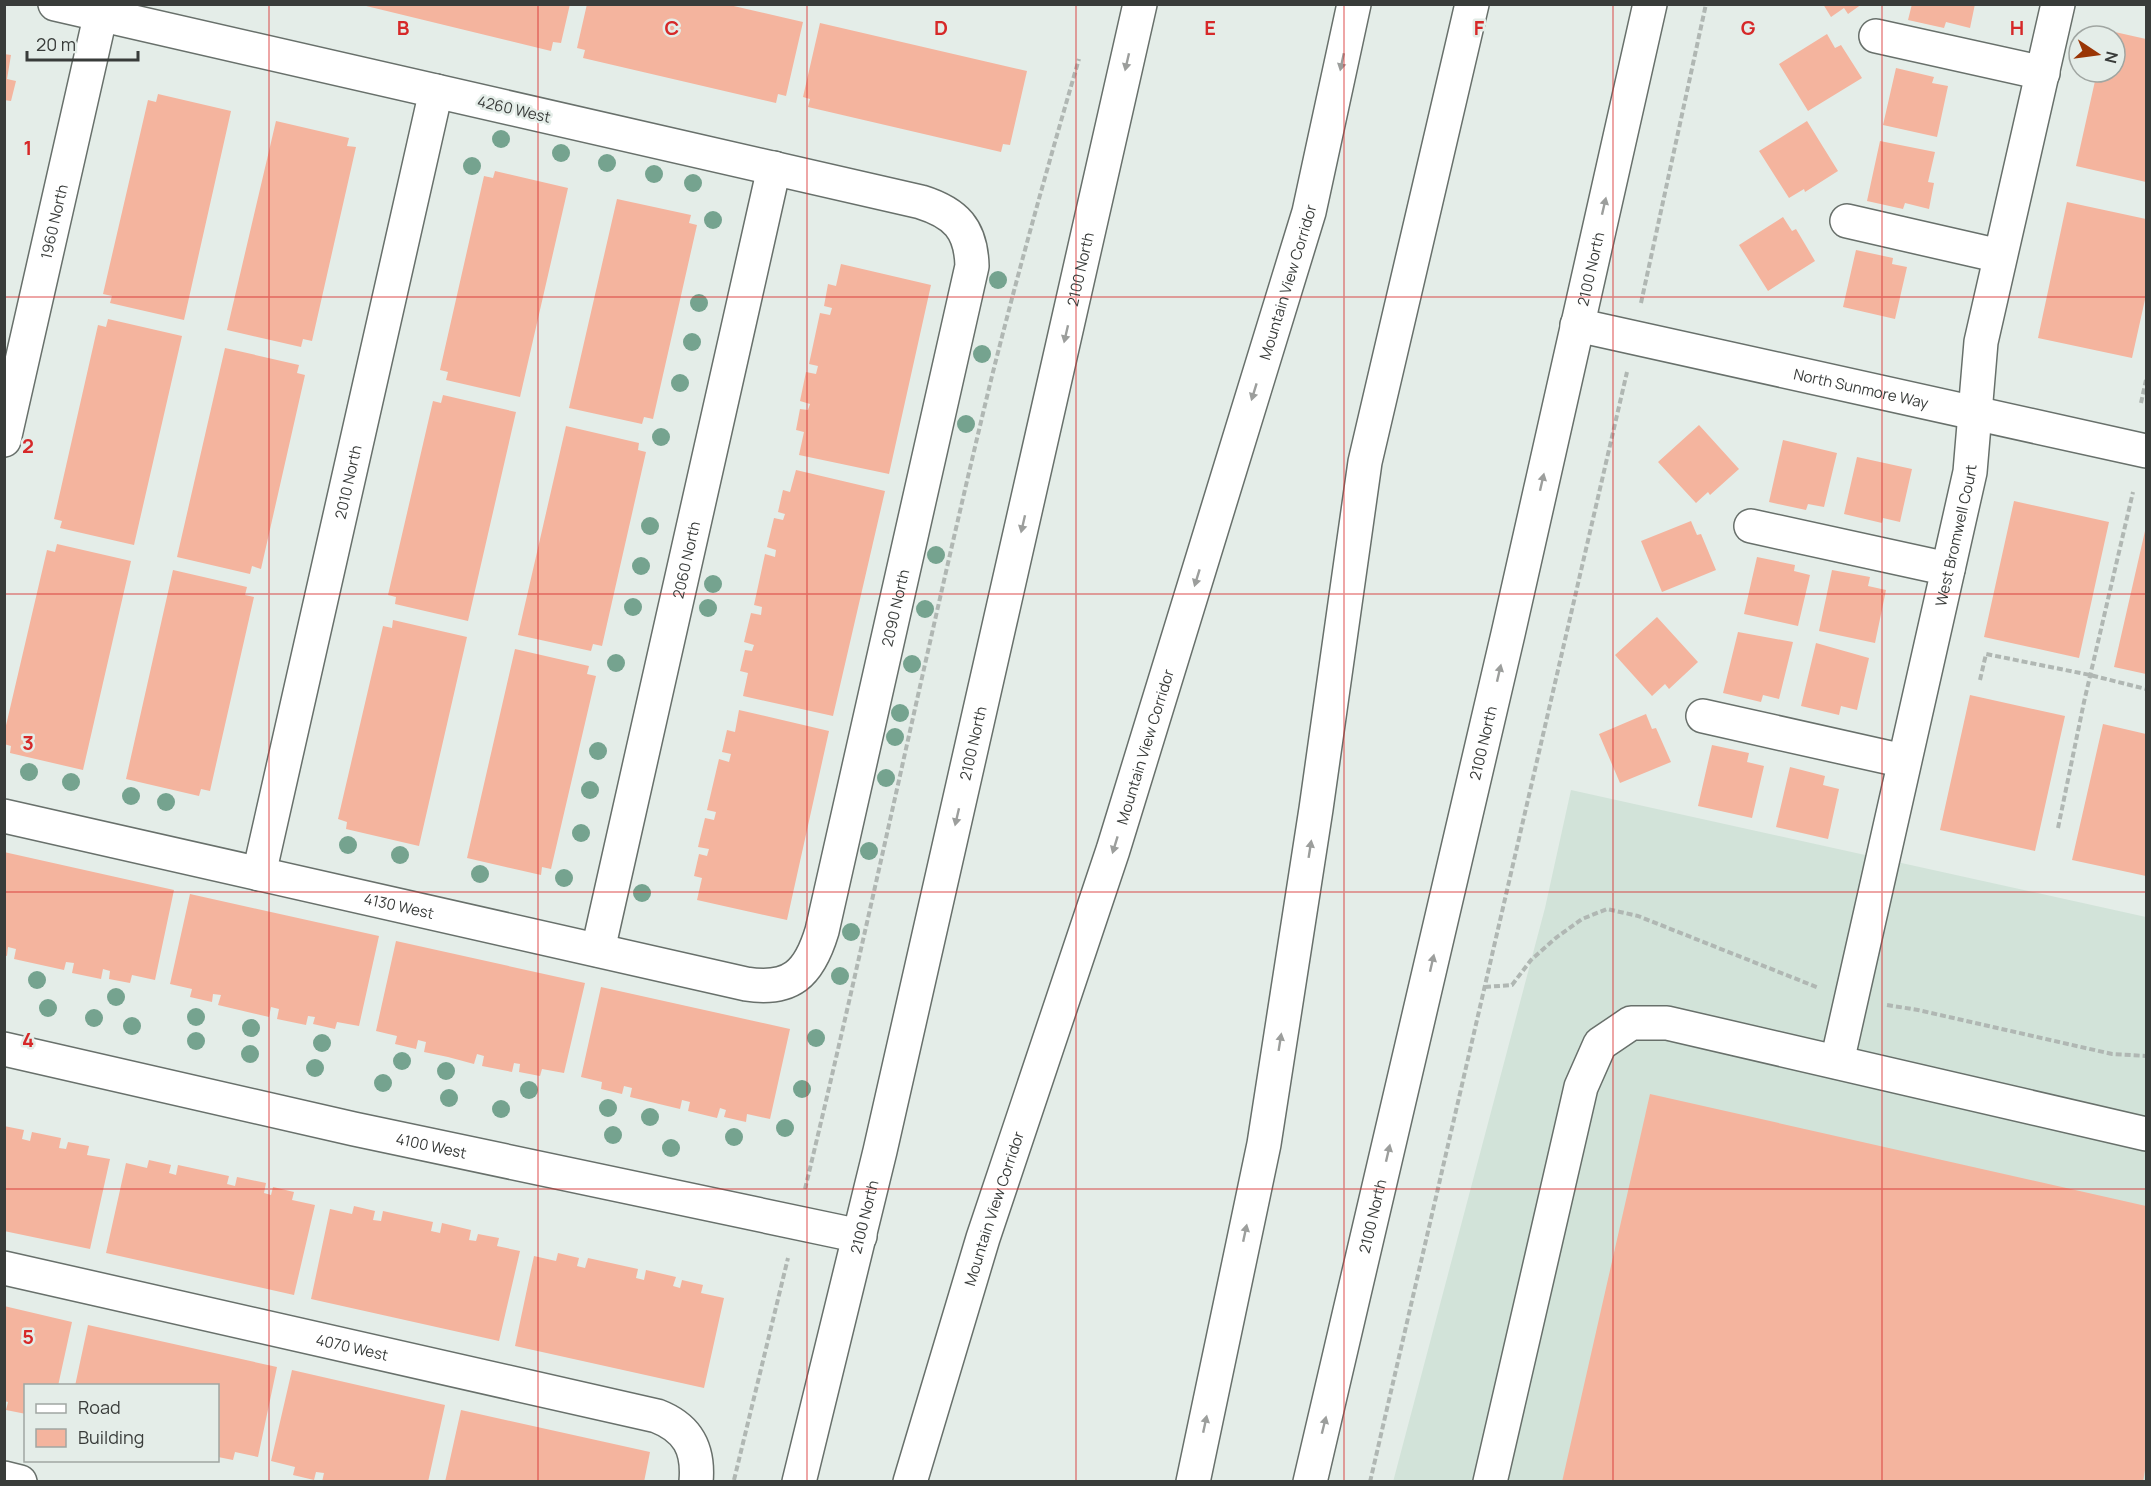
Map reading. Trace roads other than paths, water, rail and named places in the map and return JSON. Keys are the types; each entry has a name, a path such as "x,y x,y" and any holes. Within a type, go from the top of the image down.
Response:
{"main road":[{"name":"4260 West","path":"54,4 101,10 436,91 930,204 953,217 964,230"},
{"name":"2100 North","path":"799,1482 860,1236 948,855 1140,4"},
{"name":"Mountain View Corridor","path":"910,1482 983,1238 1113,850 1309,212 1354,4"},
{"path":"1193,1482 1264,1144 1316,809 1365,462 1472,4"},
{"name":"2100 North","path":"1310,1482 1460,841 1650,4"},
{"name":"West Bromwell Court","path":"1837,1062 1970,472 1982,342 2058,4"},
{"name":"1960 North","path":"4,440 101,10"},
{"path":"1876,36 2043,73"},
{"name":"2010 North","path":"259,874 436,91"},
{"name":"2060 North","path":"598,950 774,168"},
{"path":"1847,221 2000,256"},
{"name":"2090 North","path":"794,980 812,959 825,920 969,285 972,247 964,230"},
{"name":"North Sunmore Way","path":"1577,325 2146,451"},
{"path":"1751,526 1948,569"},
{"path":"1703,716 1904,761"},
{"name":"4130 West","path":"4,816 754,985 778,985 794,980"},
{"path":"1490,1482 1581,1087 1600,1044 1631,1023 1667,1023 2146,1134"},
{"name":"4100 West","path":"4,1049 354,1129 860,1236"},
{"name":"4070 West","path":"4,1268 657,1416 672,1422 691,1443 697,1467 696,1482"},
{"path":"4,1478 20,1482"}]}
